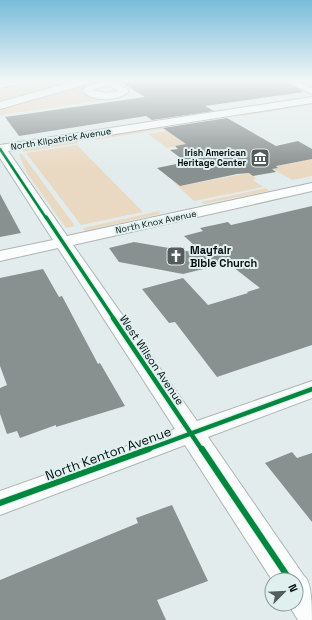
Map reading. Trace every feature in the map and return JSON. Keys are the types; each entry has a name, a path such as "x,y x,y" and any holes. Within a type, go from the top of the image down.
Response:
{"street":[{"name":"North Kilpatrick Avenue","path":"0,149 249,110"},
{"name":"West Wilson Avenue","path":"0,149 285,572"},
{"name":"North Knox Avenue","path":"0,256 312,187"},
{"name":"North Kenton Avenue","path":"0,503 312,389"},
{"path":"304,600 312,612"}],"shaded area":[{"path":"1,110 35,110 0,115"},
{"path":"267,110 281,110 243,116 241,114"},
{"path":"166,126 169,128 95,140 97,137"},
{"path":"173,130 179,139 186,144 167,148 148,134"},
{"path":"75,140 79,143 24,152 22,149"},
{"path":"77,145 143,212 81,225 26,153"},
{"path":"19,154 22,154 75,226 66,228 27,173"},
{"path":"312,159 312,176 293,180 272,169 278,168 276,166"},
{"path":"249,173 256,178 253,180 263,187 194,201 171,180 180,186"},
{"path":"266,188 269,191 204,204 201,202"},
{"path":"159,211 160,214 85,231 83,228"}],"building":[{"path":"54,110 214,111 152,120 146,116 19,136 5,117"},
{"name":"Irish American Heritage Center","path":"227,118 276,146 298,141 312,149 312,159 276,166 278,168 272,169 276,172 253,176 249,173 237,174 180,186 157,168 186,162 170,150 178,149 175,146 186,144 163,128"},
{"path":"0,194 21,233 0,237"},
{"path":"312,206 312,345 217,377 175,322 169,323 142,289 183,278 208,305 260,288 228,263 183,274 119,262 109,248 134,242 204,254 184,236 203,231 200,228 228,222 231,225"},
{"path":"43,269 59,297 62,296 98,364 100,363 125,406 56,427 56,425 20,438 17,431 7,434 0,414 0,388 7,385 0,366 0,278"},
{"path":"292,452 297,458 312,453 312,522 265,463"},
{"path":"172,505 208,581 157,600 166,620 0,620 0,580 138,523 136,518"}],"cycle path":[{"path":"0,149 285,572"},
{"path":"0,503 312,389"}],"place":[{"name":"Irish American Heritage Center","path":"260,158"},
{"name":"Mayfair Bible Church","path":"176,256"}]}
